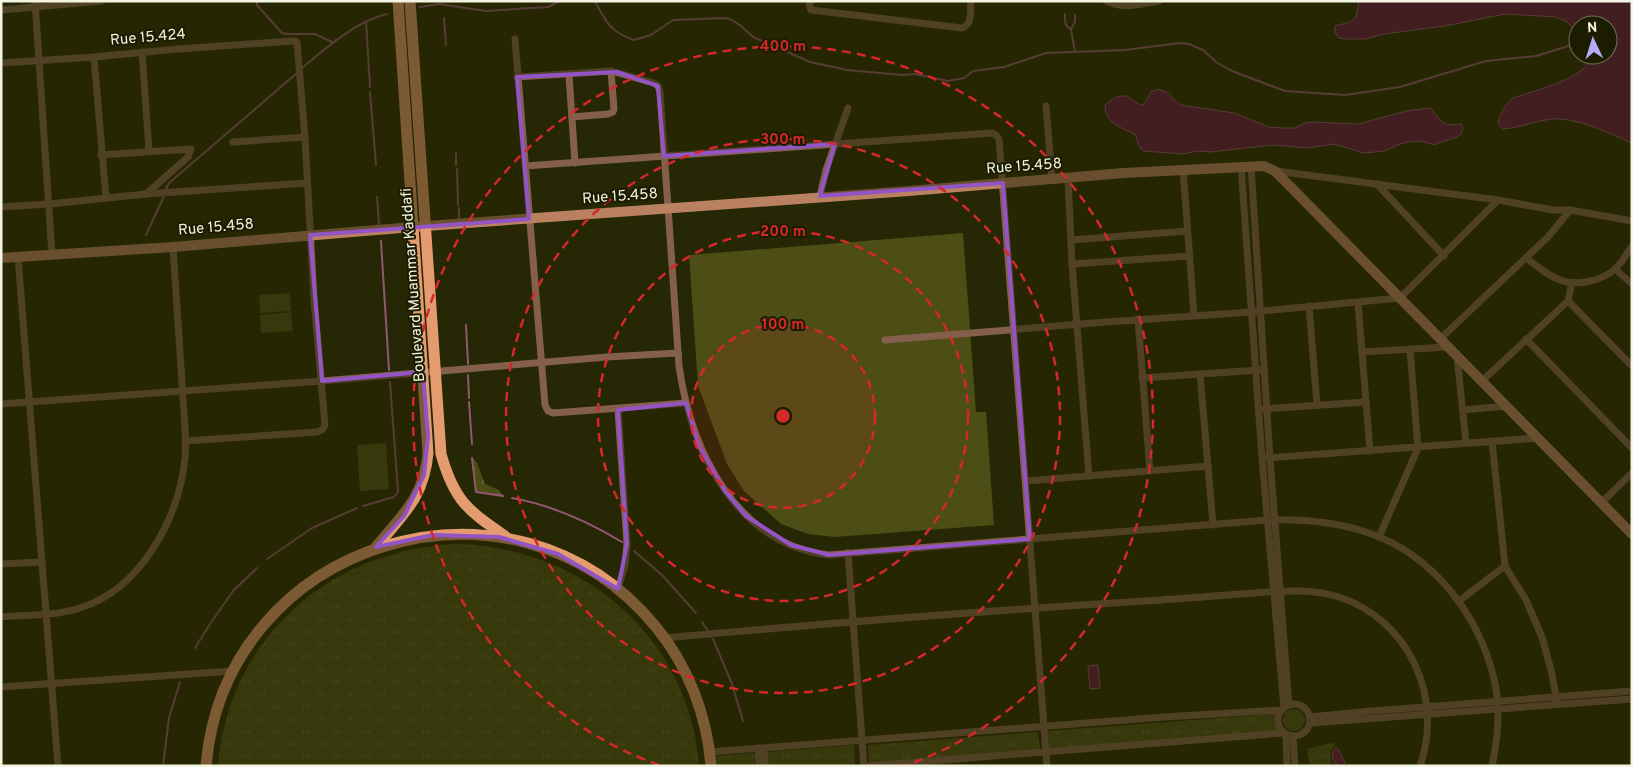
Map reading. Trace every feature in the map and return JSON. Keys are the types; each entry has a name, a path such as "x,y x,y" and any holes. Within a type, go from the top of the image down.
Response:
{"main road":[{"name":"Boulevard Muammar Kaddafi","path":"398,1 435,372 439,443 443,462 450,480 464,505 473,514 509,539"},
{"name":"Boulevard Muammar Kaddafi","path":"376,548 404,516 414,500 428,462 410,1"},
{"name":"Rue 15.458","path":"1,258 173,247 419,226 1183,169 1264,166 1275,171"},
{"path":"1275,171 1632,534"},
{"path":"206,766 216,712 233,671 258,632 276,611 296,592 334,566 376,548 404,540 442,534 480,535 509,539 542,548 589,570 618,589 642,612 664,638 683,668 694,692 705,726 711,766"}],"street":[{"path":"1,10 35,4 101,1"},
{"path":"811,1 809,4 811,10 962,28 970,22 971,1"},
{"path":"1106,1 1114,5 1124,6 1159,1"},
{"path":"35,4 52,255"},
{"path":"515,39 545,405 548,411 554,413 686,404"},
{"name":"Rue 15.424","path":"1,63 94,58 251,43 297,42 305,137"},
{"path":"142,52 150,151"},
{"path":"94,58 106,198"},
{"path":"518,77 611,71 654,83 658,86 660,92 667,208 682,390 692,426 706,459 725,491 746,516 773,536 808,551 830,555 1272,520 1318,521 1344,526 1379,537 1415,558 1442,582 1459,601 1477,630 1495,680 1498,705 1498,727 1492,766"},
{"path":"572,117 613,112 611,71"},
{"path":"569,75 575,163"},
{"path":"1046,106 1052,180"},
{"path":"820,196 848,108"},
{"path":"526,166 992,133 999,138 1047,766"},
{"path":"185,441 316,432 322,430 325,425 314,300 305,137 233,142"},
{"path":"102,155 189,149 191,151 188,157 146,194"},
{"path":"1246,166 1267,409 1266,458"},
{"path":"1246,166 1256,371 1272,520 1285,707 1278,720 1279,725 1288,735 1295,766"},
{"path":"1183,169 1194,315"},
{"path":"1275,171 1498,200 1553,210 1570,210 1632,222"},
{"path":"1068,178 1072,264 1089,476"},
{"path":"1,207 146,194 307,183"},
{"path":"1377,184 1444,256"},
{"path":"885,340 1252,312 1400,298 1498,200"},
{"path":"1362,352 1410,350 1444,343 1548,237 1570,210"},
{"path":"1071,240 1187,231"},
{"path":"1526,258 1554,278 1564,282 1594,280 1615,269 1632,246"},
{"path":"1,617 65,612 95,602 128,580 159,539 173,504 182,474 185,441 186,417 182,391 173,247"},
{"path":"1072,264 1189,256"},
{"path":"18,257 58,766"},
{"path":"1615,269 1632,284"},
{"path":"1482,381 1568,301 1572,282"},
{"path":"1568,301 1632,366"},
{"path":"1358,302 1370,451"},
{"path":"1309,306 1317,405"},
{"path":"1138,320 1150,471"},
{"path":"1526,339 1632,448"},
{"path":"1379,537 1418,448 1410,350"},
{"path":"1,404 678,353"},
{"path":"1457,356 1466,443"},
{"path":"1142,378 1264,370"},
{"path":"1200,374 1213,525"},
{"path":"1259,409 1366,402"},
{"path":"1463,410 1507,406"},
{"path":"618,410 627,544 618,589"},
{"path":"1266,458 1538,438"},
{"path":"1492,442 1506,566 1526,600 1542,637 1557,701"},
{"path":"1026,481 1208,466"},
{"path":"1601,504 1632,473"},
{"path":"710,752 862,740 1044,726 1285,707 1297,704 1308,711 1310,720 1304,733 1288,735 866,766 862,740 848,553"},
{"path":"1,564 41,562"},
{"path":"1459,601 1506,566"},
{"path":"664,638 1097,604 1309,590 1337,596 1356,603 1392,630 1404,646 1414,663 1428,711 1428,733 1420,766"},
{"path":"1,687 233,671"},
{"path":"1557,701 1632,691"},
{"path":"1310,720 1557,701 1632,699"},
{"path":"1287,766 1288,735"},
{"path":"759,766 761,748"},
{"path":"761,748 765,766"}],"highlighted area":[{"path":"617,72 658,86 664,156 835,144 820,196 1003,183 1030,539 829,555 791,545 746,516 725,491 699,446 686,403 618,410 627,544 618,589 558,554 499,537 433,535 376,547 404,516 424,475 428,437 423,372 322,381 310,235 529,219 517,77"}],"green space":[{"path":"963,233 976,412 986,412 994,525 835,537 808,534 781,524 744,491 727,464 698,386 689,255"},
{"path":"290,293 291,311 260,313 259,295"},
{"path":"291,312 293,331 261,333 260,315"},
{"path":"386,443 389,489 360,491 357,445"},
{"path":"473,458 477,463 485,484 499,490 503,496 476,492"},
{"path":"460,544 506,550 549,563 588,583 623,609 652,641 675,678 691,720 699,766 218,766 226,720 242,677 265,640 295,608 330,582 370,562 414,549"},
{"path":"1294,709 1302,712 1305,720 1302,728 1294,731 1286,728 1283,720 1286,712"},
{"path":"1275,714 1277,733 1049,751 1048,731"},
{"path":"1038,732 1040,750 869,763 868,745"},
{"path":"1335,742 1335,746 1330,751 1331,765 1310,766 1307,749"},
{"path":"854,745 855,764 835,766 767,766 766,752"},
{"path":"754,753 755,766 716,766 715,756"}],"shaded area":[{"path":"1359,1 1632,1 1632,143 1597,128 1570,120 1555,119 1503,129 1498,123 1503,109 1513,98 1546,88 1571,77 1586,65 1618,65 1618,15 1568,15 1568,23 1556,17 1505,14 1445,26 1384,34 1366,39 1339,38 1335,32 1335,26 1350,22 1356,17"},
{"path":"1159,89 1170,94 1181,105 1234,113 1269,127 1295,128 1305,123 1314,122 1359,124 1406,111 1430,108 1442,122 1448,125 1461,124 1463,128 1458,136 1435,145 1420,141 1409,142 1385,151 1364,153 1334,144 1307,148 1273,145 1182,154 1144,151 1140,148 1135,134 1111,121 1105,105 1119,96 1125,96 1143,105 1151,92"},
{"path":"1098,665 1100,688 1090,689 1088,666"},
{"path":"1336,748 1345,763 1343,766 1337,765 1333,760 1332,753"}],"waterway":[{"path":"257,1 257,5 282,33 315,34 332,42"},
{"path":"420,7 439,4 486,11 548,7 560,1"},
{"path":"595,1 602,15 614,30 634,40 651,35 673,20 725,18 741,26 753,37 810,62 847,70 902,75 915,74 948,81 964,78 973,71 1004,67 1046,53 1125,50 1180,43 1189,44 1203,50 1216,62 1232,71 1285,91 1345,95 1400,87 1486,61 1536,56 1568,46"},
{"path":"302,68 353,29 387,14"},
{"path":"1065,14 1066,25 1071,29 1075,52"},
{"path":"1071,29 1075,22 1075,15"},
{"path":"444,18 446,45"},
{"path":"366,22 370,87"},
{"path":"166,189 169,183 297,73"},
{"path":"370,92 376,165"},
{"path":"456,153 456,165"},
{"path":"457,169 458,205"},
{"path":"146,235 164,196"},
{"path":"377,197 379,224"},
{"path":"459,208 459,219"},
{"path":"381,241 389,370"},
{"path":"466,325 468,364"},
{"path":"468,375 469,398"},
{"path":"363,506 394,497 398,492 390,382"},
{"path":"469,402 472,444"},
{"path":"472,458 476,492 503,496"},
{"path":"512,498 555,509 596,527 622,542"},
{"path":"267,559 312,528 357,508"},
{"path":"634,551 662,575 696,613"},
{"path":"195,648 233,591 257,568"},
{"path":"702,622 708,631"},
{"path":"713,639 732,684 743,721"},
{"path":"163,766 169,718 180,682"}]}
